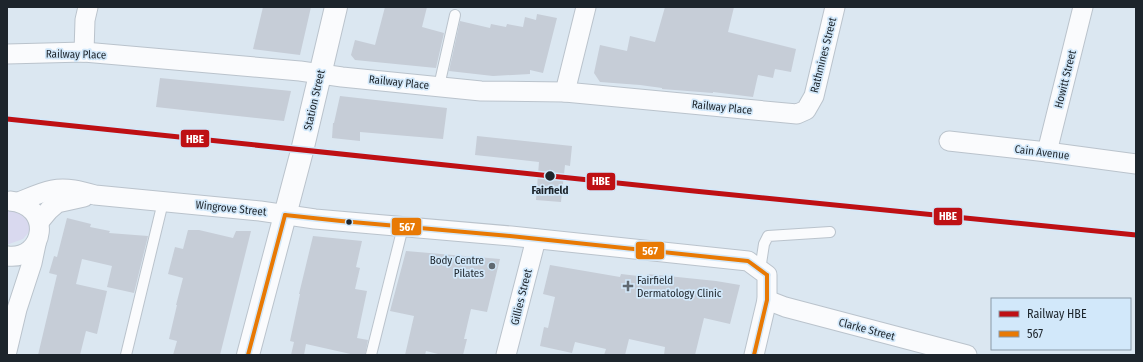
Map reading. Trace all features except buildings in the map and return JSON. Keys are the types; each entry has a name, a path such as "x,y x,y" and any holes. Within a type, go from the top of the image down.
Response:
{"main road":[{"name":"Station Street","path":"248,355 302,151 336,7"}],"street":[{"path":"84,52 85,20 88,7"},
{"path":"565,92 586,7"},
{"name":"Rathmines Street","path":"791,114 796,114 806,110 814,96 835,7"},
{"name":"Howitt Street","path":"1047,152 1083,7"},
{"name":"Railway Place","path":"7,54 84,52 277,68 481,91 565,92 791,114"},
{"name":"Cain Avenue","path":"949,141 1136,164"},
{"name":"Wingrove Street","path":"13,201 50,190 77,190 96,195 248,210 315,219 511,236 748,261 764,273"},
{"name":"Wingrove Street","path":"39,222 57,203 96,195"},
{"path":"7,352 17,309 32,263 40,230 39,222 35,213 28,206 13,201"},
{"name":"Gillies Street","path":"506,355 536,239"},
{"path":"8,256 19,256 36,244"},
{"path":"8,256 16,268 17,309"},
{"path":"754,355 767,300 764,273"},
{"name":"Clarke Street","path":"767,300 785,307 967,355"}],"lane":[{"path":"440,86 455,15"},
{"path":"126,355 163,202"},
{"path":"371,355 403,227"},
{"path":"764,273 764,244 768,236 830,232"}],"shaded area":[{"path":"7,208 28,215 30,231 23,239 9,244 7,244"}],"rail line":[{"name":"HBE","path":"7,119 694,191 1136,235"}],"transit line":[{"name":"567","path":"285,215 510,236 748,261 767,275"},
{"name":"567","path":"248,355 285,215"},
{"name":"567","path":"754,355 767,300 767,275"}],"place":[{"name":"Fairfield","path":"550,176"},
{"name":"Body Centre Pilates","path":"492,266"},
{"name":"Fairfield Dermatology Clinic","path":"628,286"}]}
